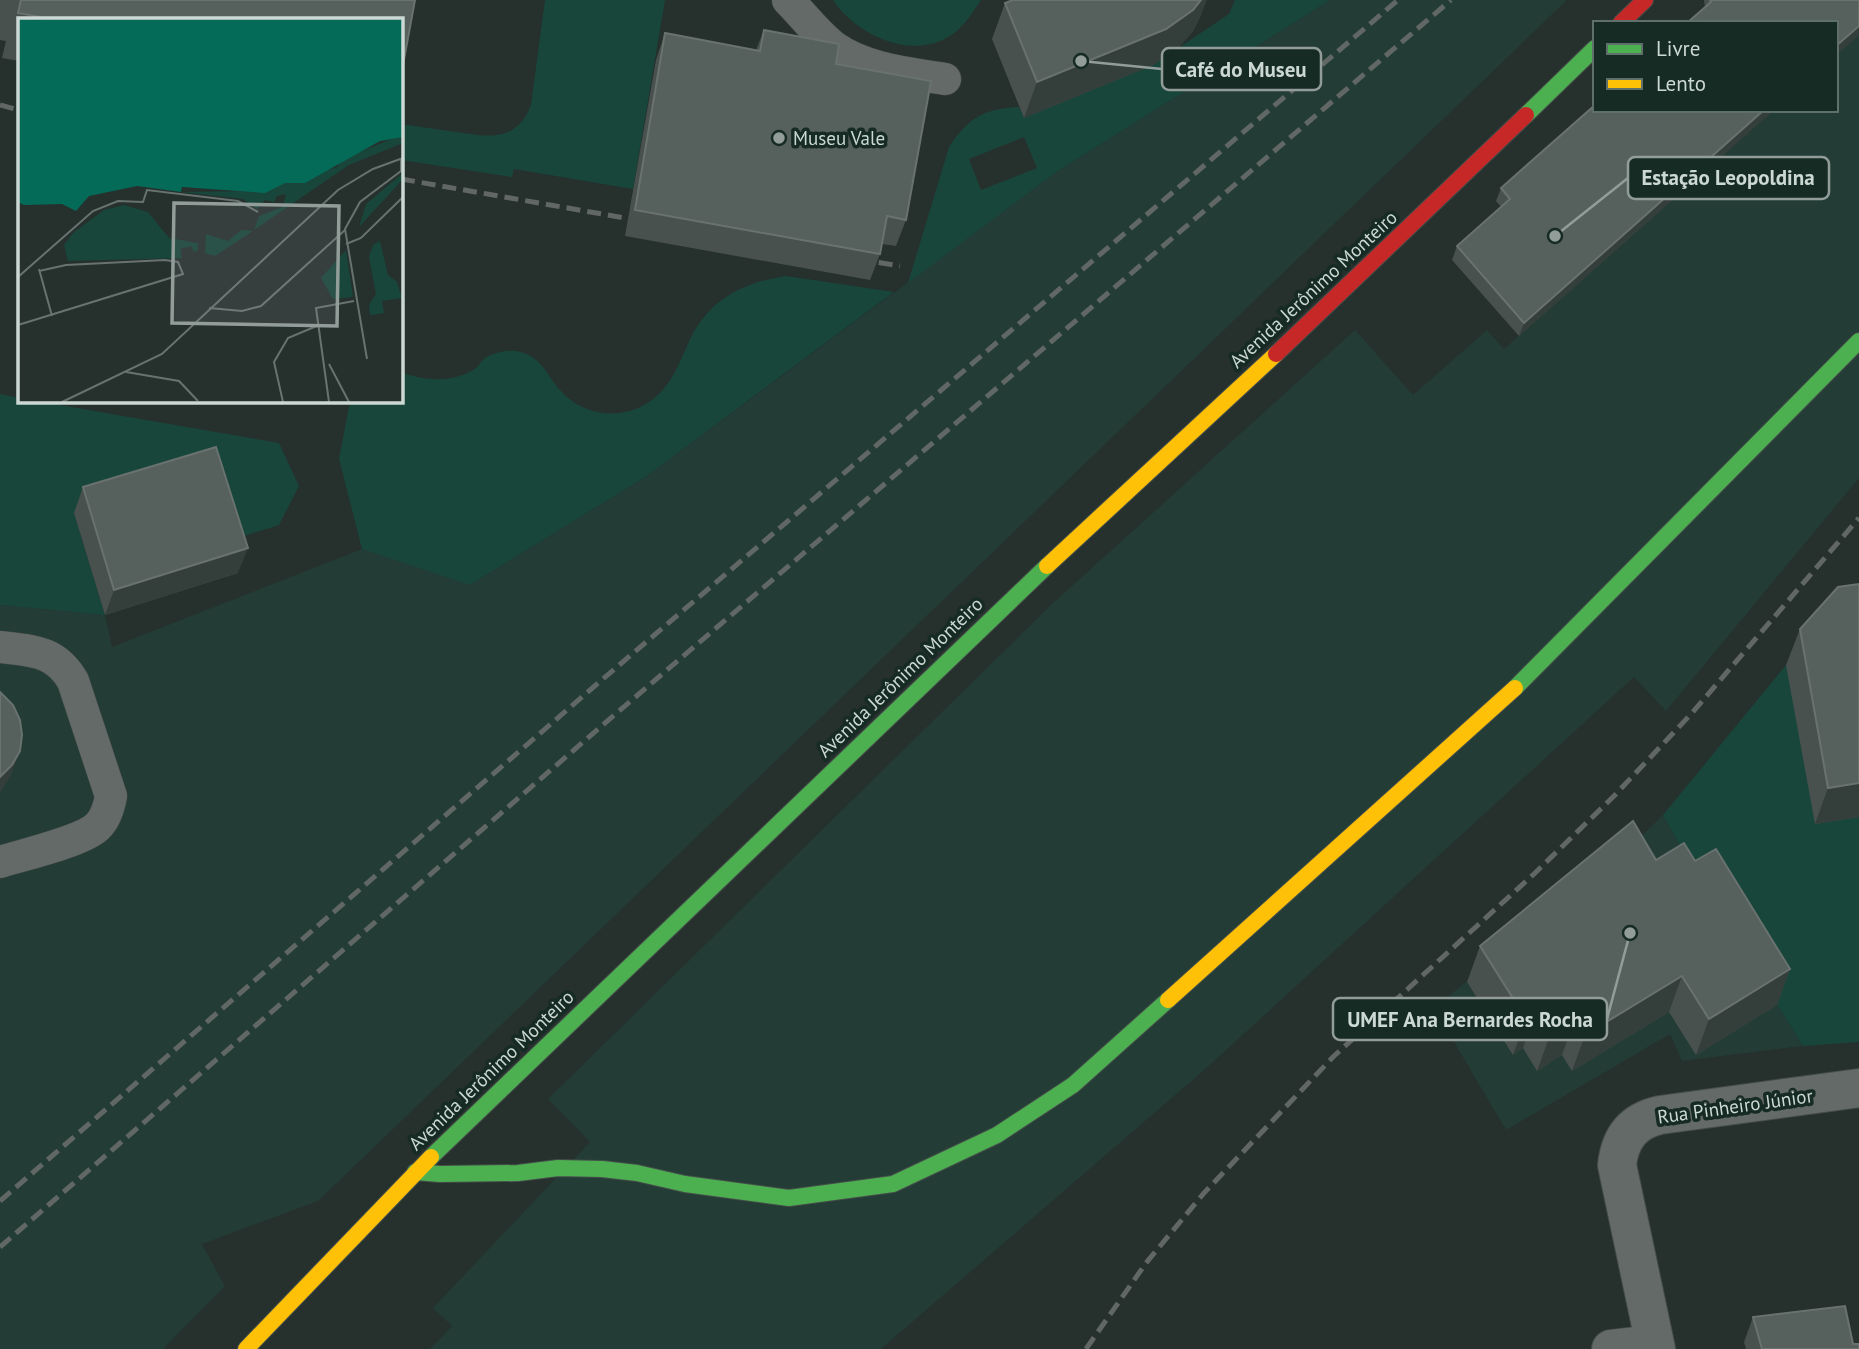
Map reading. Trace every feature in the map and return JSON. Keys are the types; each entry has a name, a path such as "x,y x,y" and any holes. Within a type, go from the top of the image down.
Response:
{"street":[{"path":"1623,21 1645,0"},
{"name":"Avenida Jerônimo Monteiro","path":"246,1349 415,1172 1025,586 1339,296 1593,50"},
{"path":"415,1172 518,1173 558,1168 602,1170 637,1173 685,1184 789,1198 893,1184 996,1135 1073,1086 1536,670 1859,341"},
{"name":"Rua Pinheiro Júnior","path":"1656,1346 1617,1165 1618,1151 1633,1126 1660,1115 1859,1088"},
{"path":"1611,1349 1656,1346"}],"lane":[{"path":"788,0 835,47 856,58 880,67 945,79"},
{"path":"0,647 46,654 67,671 73,681 111,796 108,812 99,826 85,835 0,862"}],"shaded area":[{"path":"545,0 665,0 633,189 514,169 512,177 402,160 402,124 468,134 501,134 518,126 531,105"},
{"path":"833,0 981,0 953,34 938,42 921,46 887,41 871,34 843,13"},
{"path":"1235,0 1330,0 1058,171 908,283 949,147 963,128 978,116 1007,108 1019,107 1024,117 1153,65 1229,14","holes":["1024,137 1037,168 981,190 969,159"]},
{"path":"1330,0 1567,0 318,1201 202,1244 225,1286 163,1349 0,1349 0,605 105,615 112,647 362,549 470,585 647,476 1058,171"},
{"path":"1859,35 1859,478 1666,711 1634,677 1211,1064 881,1349 430,1349 452,1326 433,1308 590,1142 548,1099 1052,604 1355,330 1413,395 1487,330 1504,349 1772,112 1838,112 1838,53"},
{"path":"786,276 894,292 647,476 470,585 362,549 339,459 350,402 402,402 402,372 428,379 447,379 475,369 491,355 511,351 531,356 569,399 589,410 623,413 634,410 652,400 665,387 695,330 715,306 739,289"},
{"path":"0,394 18,398 18,402 43,402 279,443 299,486 279,525 229,541 74,513 105,615 0,605"},
{"path":"1859,586 1859,1042 1803,1046 1702,885 1663,815 1786,665"},
{"path":"1663,815 1702,885 1803,1046 1682,1061 1670,1034 1506,1130 1434,1008 1620,857"}],"building":[{"path":"21,0 415,0 403,65 402,18 46,18 18,13"},
{"path":"1013,0 1201,0 1193,10 1166,29 1037,82 1005,3"},
{"path":"1710,0 1859,0 1859,26 1838,44 1838,21 1689,21 1711,2"},
{"name":"Museu Vale","path":"764,30 839,44 836,64 931,81 906,220 887,216 880,254 635,210 665,33 760,51"},
{"path":"1593,107 1593,112 1762,112 1524,323 1457,246 1510,199 1501,188"},
{"path":"216,447 248,548 114,590 83,487"},
{"path":"1859,584 1859,783 1828,788 1800,629 1838,587"},
{"path":"0,692 13,705 20,720 22,735 20,751 12,765 0,777"},
{"path":"1633,821 1656,860 1684,843 1695,861 1716,849 1790,969 1709,1019 1682,976 1585,1035 1575,1019 1550,1035 1536,1012 1526,1019 1480,946"},
{"path":"1845,1306 1853,1344 1859,1344 1859,1349 1762,1349 1753,1317"}],"railway":[{"path":"0,1201 597,684 1398,0"},
{"path":"0,1247 619,711 1451,0"},
{"path":"0,105 18,110"},
{"path":"402,179 648,222"},
{"path":"858,259 900,266"},
{"path":"1086,1349 1146,1263 1204,1193 1334,1056 1534,874 1615,795 1692,713 1859,518"}],"traffic: fast":[{"path":"1526,115 1593,50"},
{"path":"1515,688 1859,341"},
{"path":"431,1157 1047,566"},
{"path":"415,1172 518,1173 558,1168 602,1169 637,1173 685,1184 789,1198 893,1184 997,1135 1073,1085 1168,1000"}],"traffic: slow":[{"path":"1047,566 1276,354"},
{"path":"1168,1000 1515,688"},
{"path":"246,1349 431,1157"}],"traffic: jam":[{"path":"1623,21 1645,0"},
{"path":"1276,354 1526,115"}],"place":[{"name":"Café do Museu","path":"1081,61"},
{"name":"Museu Vale","path":"779,138"},
{"name":"Estação Leopoldina","path":"1555,236"},
{"name":"UMEF Ana Bernardes Rocha","path":"1630,933"}]}
